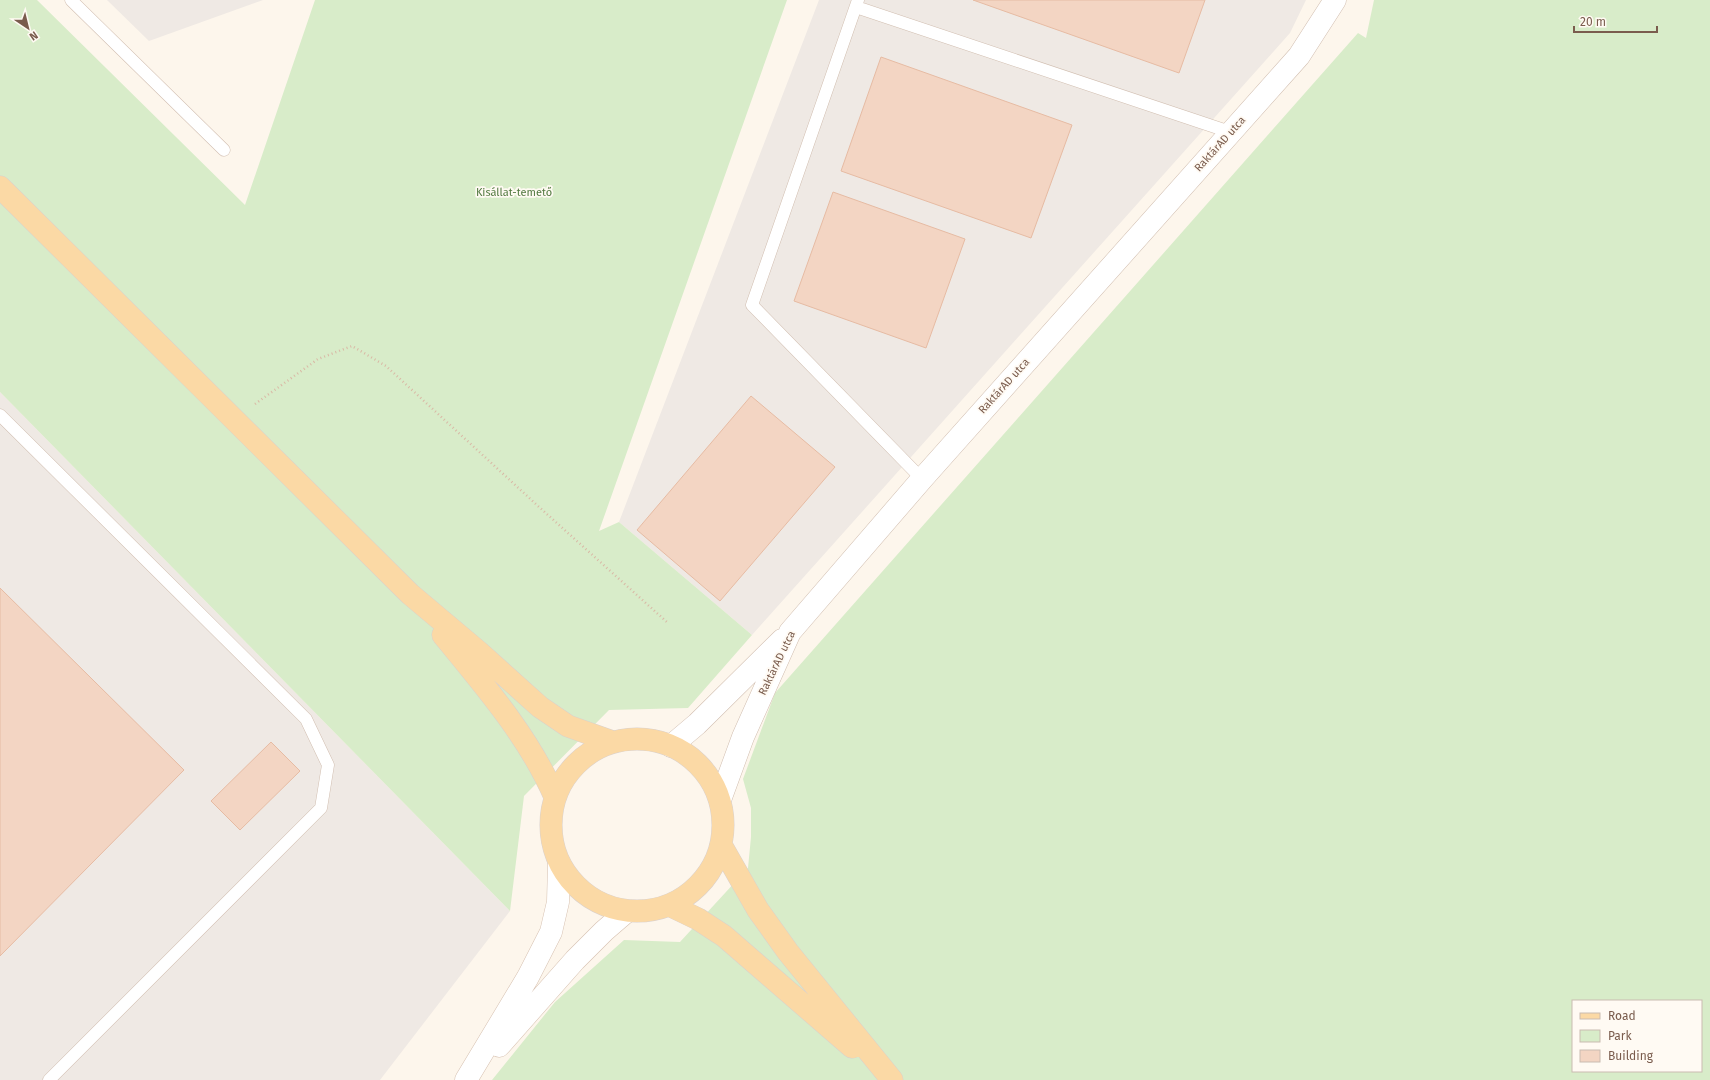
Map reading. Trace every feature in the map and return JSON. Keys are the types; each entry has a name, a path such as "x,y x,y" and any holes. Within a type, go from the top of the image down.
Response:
{"main road":[{"path":"0,187 410,594 480,653 540,707 568,726 613,742"},
{"path":"410,594 505,712 547,779 555,797"},
{"path":"635,738 657,741 671,746 679,749 697,762 711,780 720,800 724,823 721,845 716,861 700,884 684,898 669,906 645,911 626,912 601,904 584,894 570,880 559,863 553,847 550,830 551,813 555,797 564,778 577,762 594,750 613,742 635,738"},
{"path":"721,845 758,910 788,952 891,1079"},
{"path":"669,906 698,919 724,936 854,1050 891,1079"}],"street":[{"name":"RaktárAD utca","path":"720,800 743,737 790,632 922,479 1299,56 1335,0"},
{"path":"671,746 697,724 790,632"},
{"path":"466,1080 528,977 550,932 558,902 559,863"},
{"path":"472,1080 506,1037 575,960 604,931 626,912"}],"lane":[{"path":"71,0 224,150"},
{"path":"922,479 752,305 857,4 1230,132"},
{"path":"0,415 306,719 328,765 321,808 49,1080"}],"path":[{"path":"234,420 318,359 352,346 386,366 668,623"}],"shaded area":[{"path":"107,0 263,0 149,41"},
{"path":"819,0 1306,0 1290,33 752,635 619,522"},
{"path":"0,392 510,911 380,1080 0,1080"}],"green space":[{"name":"Kisállat-temető","path":"0,0 37,0 245,205 315,0 787,0 599,531 619,522 752,635 688,708 609,710 524,796 510,911 0,392"},
{"path":"1374,0 1710,0 1710,1080 492,1080 555,1002 624,940 680,942 748,868 751,837 751,808 743,779 775,693 1358,33 1366,38"}],"building":[{"path":"973,0 1205,0 1179,73"},
{"path":"881,57 1072,125 1031,238 841,171"},
{"path":"833,192 965,239 926,348 794,301"},
{"path":"751,396 835,467 720,601 637,530"},
{"path":"0,588 184,770 0,956"},
{"path":"271,742 300,771 240,830 211,801"}]}
